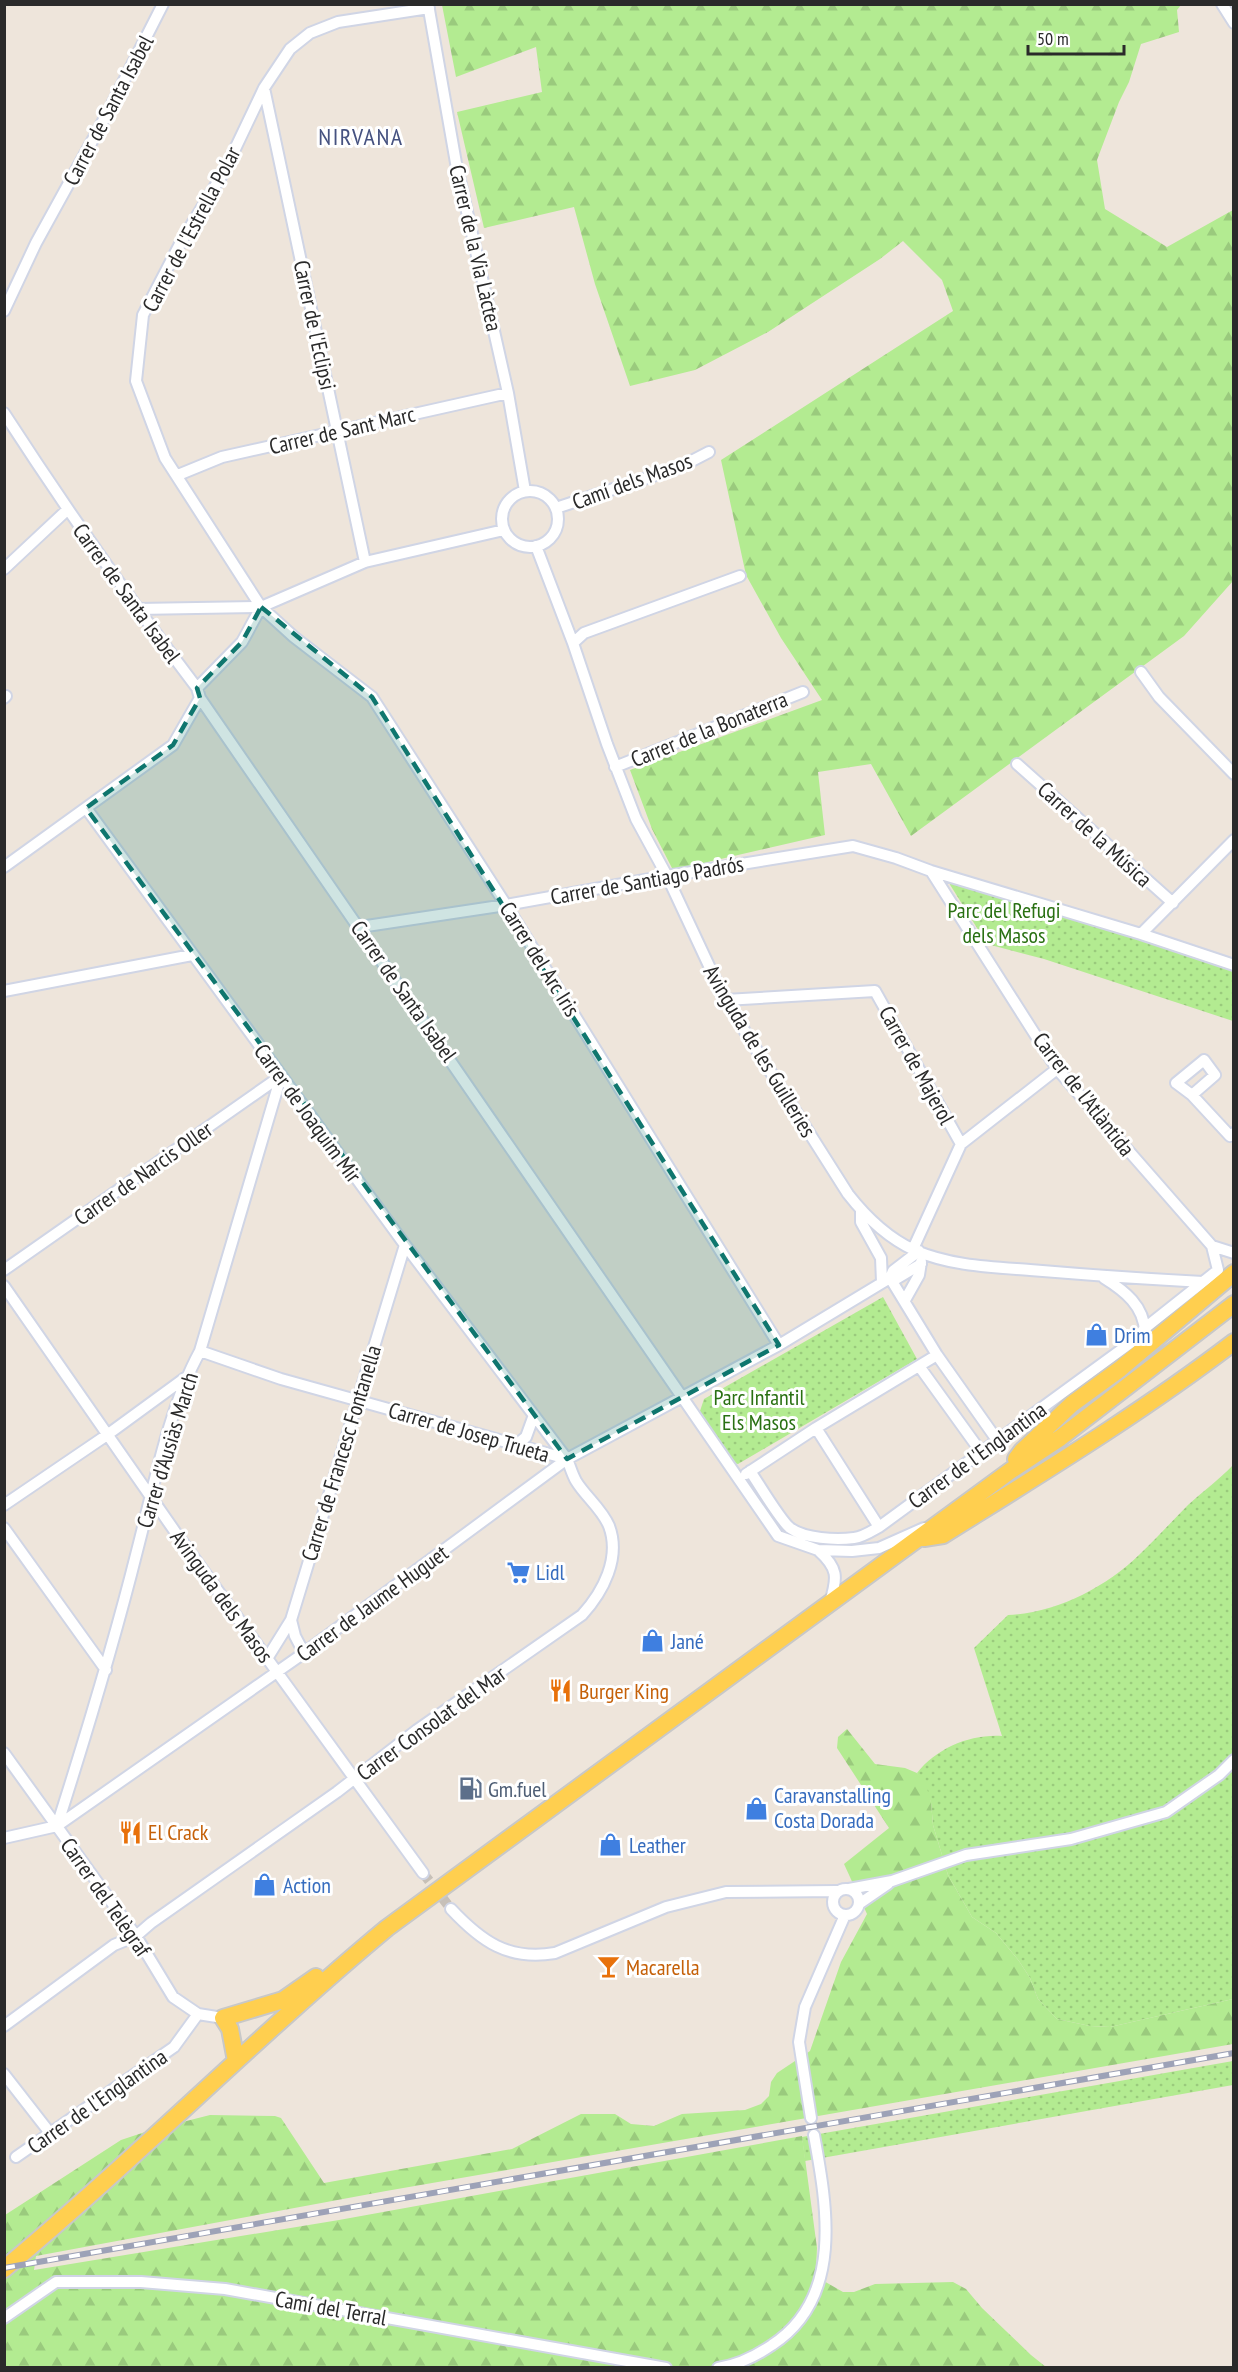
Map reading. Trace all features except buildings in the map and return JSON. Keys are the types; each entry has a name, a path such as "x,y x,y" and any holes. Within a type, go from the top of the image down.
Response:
{"main road":[{"path":"1010,1471 1022,1451 1072,1404 1145,1347 1227,1274"},
{"path":"4,2269 115,2174 334,1972 387,1928 538,1815 1010,1471 1085,1419 1233,1304"},
{"path":"917,1540 943,1535 1085,1447 1188,1377 1233,1342"},
{"path":"236,2061 230,2028 223,2018 283,2000 314,1977 334,1972"}],"street":[{"name":"Carrer de Santa Isabel","path":"4,311 36,243 107,114 163,4"},
{"path":"1221,4 1233,23"},
{"name":"Carrer de l'Estrella Polar","path":"261,608 165,458 136,381 143,315 182,242 225,170 264,88 290,50 310,33 338,22 428,6"},
{"name":"Carrer de la Via Làctea","path":"428,6 456,163 508,393 525,491"},
{"name":"Carrer de l'Eclipsi","path":"264,88 365,562"},
{"name":"Carrer de Sant Marc","path":"178,475 222,457 508,393"},
{"name":"Carrer de Santa Isabel","path":"4,413 67,510 136,609 199,693 778,1536 818,1550 879,1548 922,1528 934,1527"},
{"name":"Camí dels Masos","path":"556,508 680,467 709,452"},
{"path":"525,491 535,491 545,495 556,508 557,526 553,535 536,546 520,545 509,538 504,530 502,514 506,504 515,495 525,491"},
{"path":"4,569 67,510"},
{"path":"136,609 261,608 365,562 504,530"},
{"name":"Avinguda de les Guilleries","path":"536,546 573,643 615,767 636,819 667,876 725,1000 861,1211 880,1229 919,1254 960,1264 1203,1282"},
{"path":"573,643 584,633 740,576"},
{"path":"4,867 173,745 199,693 242,642 261,608"},
{"name":"Carrer del Arc Iris","path":"261,608 294,637 372,697 506,905 779,1345"},
{"path":"1141,672 1158,697 1233,774"},
{"name":"Carrer de la Bonaterra","path":"615,767 803,692"},
{"name":"Carrer de la Música","path":"1017,764 1173,903"},
{"name":"Carrer de Joaquim Mir","path":"86,808 405,1245 567,1459"},
{"path":"1141,934 1233,840"},
{"name":"Carrer de Santiago Padrós","path":"360,927 506,905 853,846 1141,934 1233,965"},
{"name":"Carrer de l'Atlàntida","path":"931,871 1058,1069 1212,1246 1227,1274"},
{"path":"4,991 192,955"},
{"name":"Carrer de Majerol","path":"725,1000 875,991 961,1144"},
{"path":"905,1300 919,1275 919,1254 961,1144 1058,1069"},
{"name":"Carrer de Narcis Oller","path":"4,1270 281,1076"},
{"name":"Carrer d'Ausiàs March","path":"57,1827 106,1670 150,1496 186,1377 200,1351 281,1076"},
{"path":"1192,1095 1230,1136 1233,1132"},
{"path":"861,1211 861,1222 881,1258 886,1280 905,1300 937,1355 997,1440"},
{"name":"Carrer de Francesc Fontanella","path":"268,1657 291,1620 405,1245"},
{"path":"1212,1246 1233,1253"},
{"name":"Carrer de Jaume Huguet","path":"57,1827 304,1653 567,1459 779,1345 886,1280 896,1279 919,1254"},
{"name":"Carrer de l'Englantina","path":"750,1471 785,1523 791,1528 803,1534 856,1538 879,1527 1136,1339 1145,1328 1203,1282 1227,1274"},
{"path":"1102,1276 1121,1288 1133,1300 1143,1316 1145,1347"},
{"name":"Avinguda dels Masos","path":"4,1286 150,1496 423,1873"},
{"name":"Carrer de Josep Trueta","path":"200,1351 281,1379 567,1459"},
{"path":"738,1479 816,1428 937,1355"},
{"path":"919,1366 981,1452"},
{"path":"4,1505 107,1435 186,1377"},
{"path":"516,1445 526,1437 534,1416"},
{"path":"816,1428 879,1527"},
{"name":"Carrer Consolat del Mar","path":"4,2026 114,1945 136,1936 354,1779 417,1730 582,1615 592,1604 606,1580 614,1552 609,1525 576,1481 567,1459"},
{"path":"4,1528 106,1670"},
{"path":"818,1550 828,1559 835,1571 837,1581 830,1604"},
{"path":"291,1620 295,1636 304,1653"},
{"name":"Carrer del Telègraf","path":"4,1753 136,1936 173,1997 198,2014 223,2018"},
{"path":"451,1909 488,1943 506,1950 526,1954 550,1948 561,1949 666,1907 726,1892 837,1891 892,1881 966,1855 1071,1839 1166,1812 1219,1775 1233,1760"},
{"path":"4,1838 57,1827"},
{"path":"809,1892 832,1902 837,1912 845,1915 855,1911 859,1904 892,1881"},
{"path":"849,1889 856,1893 859,1904"},
{"path":"832,1902 837,1891"},
{"path":"811,2118 799,2042 805,2007 845,1915"},
{"name":"Carrer de l'Englantina","path":"16,2157 174,2047 198,2014"},
{"path":"4,2074 50,2133"},
{"path":"718,2367 728,2366 761,2352 782,2339 805,2314 817,2289 824,2259 825,2199 814,2135"},
{"name":"Camí del Terral","path":"4,2318 56,2282 141,2282 225,2289 666,2367"}],"highlighted area":[{"path":"261,607 372,697 779,1345 567,1459 86,808 173,745 200,698 197,688 242,642"}],"green space":[{"path":"442,5 1181,5 1177,10 1179,32 1141,44 1129,82 1097,160 1105,209 1167,247 1233,210 1233,581 1184,636 911,836 871,764 818,772 825,835 673,870 652,829 630,770 822,700 781,638 746,575 721,460 953,311 942,280 903,241 880,259 768,332 695,370 630,386 595,284 574,207 484,228 457,112 542,92 536,47 456,77"},
{"name":"Parc del Refugi dels Masos","path":"944,875 1233,970 1233,1021 1044,959 987,944"},
{"name":"Parc Infantil Els Masos","path":"883,1297 917,1359 738,1464 734,1463 700,1411 704,1399"},
{"path":"1233,1465 1233,1999 1110,2027 1090,2026 1057,2019 1038,1999 1030,1978 996,1933 972,1917 948,1875 933,1825 931,1802 917,1773 934,1756 955,1744 978,1737 1002,1736 974,1648 1008,1615 1062,1604 1096,1588 1111,1578 1140,1554 1188,1505"},
{"path":"847,1729 875,1764 905,1768 917,1773 926,1785 931,1802 933,1825 948,1875 972,1917 996,1933 1030,1978 1038,1999 1057,2019 1090,2026 1110,2027 1233,1999 1233,2044 386,2191 36,2256 34,2270 339,2220 802,2136 817,2248 816,2269 822,2280 843,2292 854,2292 875,2284 953,2282 966,2289 982,2308 1046,2367 5,2368 5,2215 121,2140 210,2115 275,2116 281,2118 324,2183 512,2149 581,2114 615,2114 631,2124 654,2126 682,2114 745,2110 761,2104 769,2096 771,2082 777,2073 810,2051 841,1962 867,1914 844,1864 889,1828 837,1748 838,1737"},
{"path":"1233,2061 1233,2085 805,2161 802,2137"}],"tunnel":[{"path":"423,1873 451,1909"},
{"path":"811,2118 814,2135"}],"railway":[{"path":"4,2268 1234,2053"}],"place":[{"name":"Drim","path":"1096,1335"},
{"name":"Lidl","path":"518,1572"},
{"name":"Jané","path":"653,1641"},
{"name":"Burger King","path":"561,1691"},
{"name":"Gm.fuel","path":"470,1789"},
{"name":"Caravanstalling Costa Dorada","path":"756,1808"},
{"name":"El Crack","path":"130,1832"},
{"name":"Leather","path":"611,1845"},
{"name":"Action","path":"265,1885"},
{"name":"Macarella","path":"608,1967"}],"district":[{"name":"NIRVANA","path":"361,136"}]}
